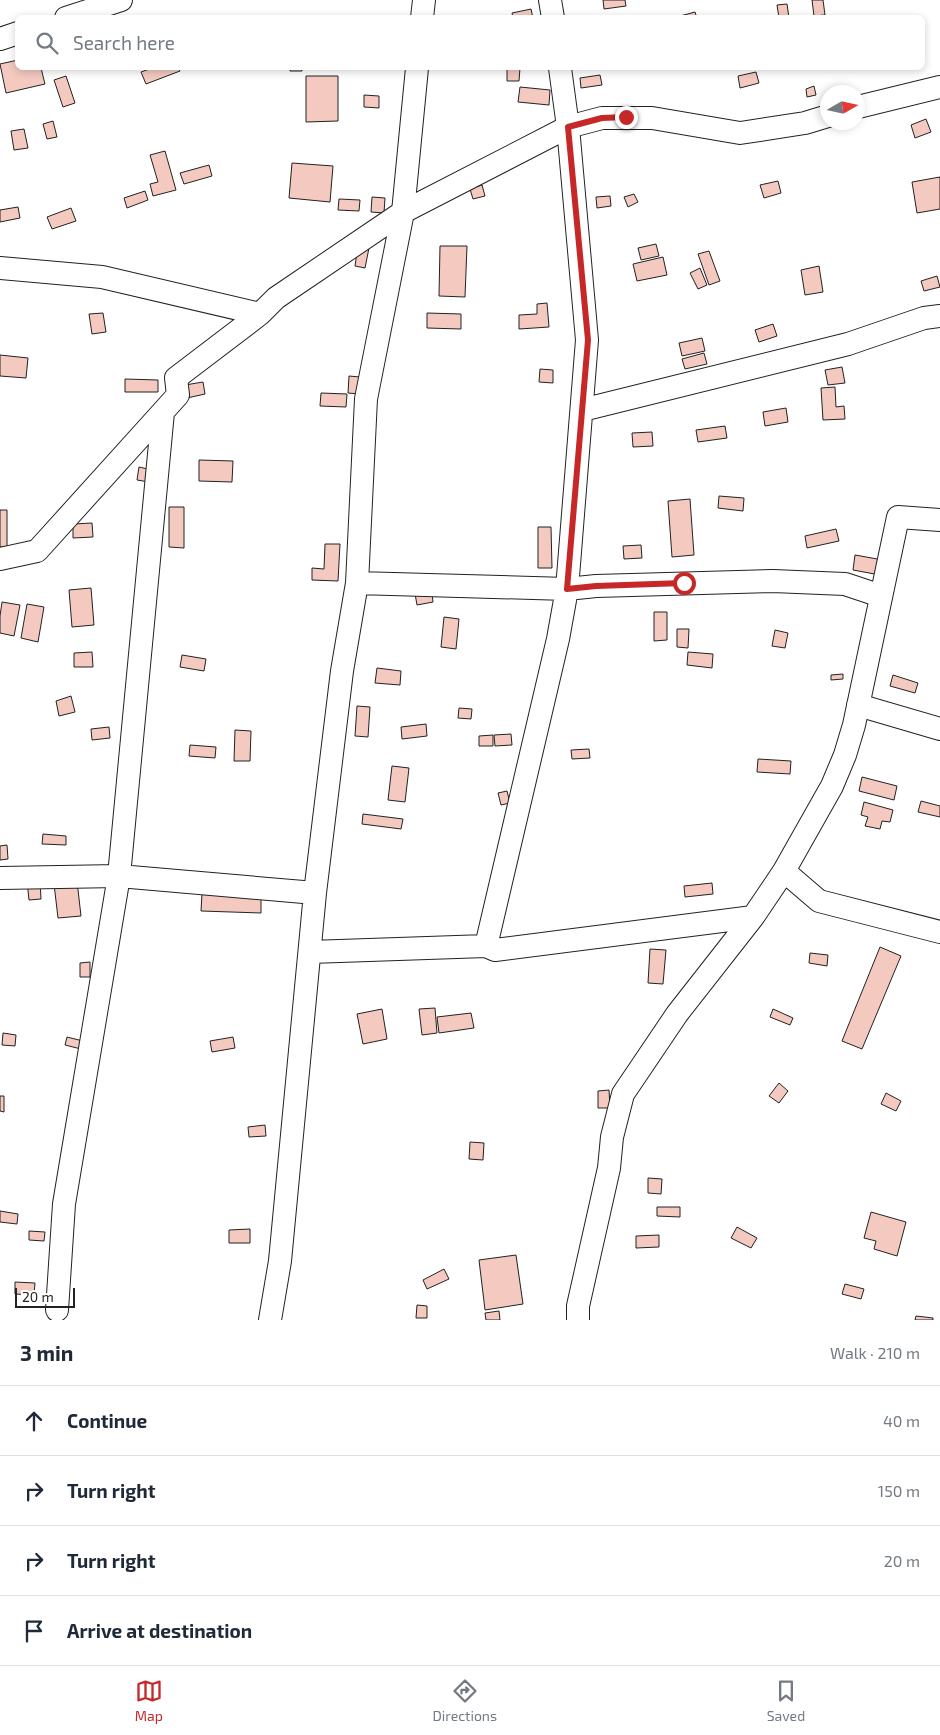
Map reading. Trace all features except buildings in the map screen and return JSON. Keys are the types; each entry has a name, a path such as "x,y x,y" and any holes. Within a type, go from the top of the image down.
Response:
{"street":[{"path":"75,15 121,0"},
{"path":"422,15 424,0"},
{"path":"550,0 552,15"},
{"path":"0,39 15,34"},
{"path":"270,1320 280,1261 315,893 342,671 357,583 366,399 403,212 417,70"},
{"path":"486,946 558,639 567,589 588,340 568,127 560,70"},
{"path":"865,105 940,87"},
{"path":"0,559 37,551 178,395 176,378 260,314 276,298 403,212 568,127 602,118 652,118 740,133 805,123 820,118"},
{"path":"0,268 102,277 260,314"},
{"path":"582,410 848,344 924,318 940,316"},
{"path":"57,1310 64,1204 120,876 163,412"},
{"path":"578,1320 578,1306 609,1168 612,1137 623,1094 677,1014 753,917 784,871 832,786 845,755 854,725 898,518 940,520"},
{"path":"357,583 567,589 596,586 773,581 845,584 881,596"},
{"path":"858,705 940,729"},
{"path":"784,871 819,901 940,932"},
{"path":"0,878 120,876 315,893"},
{"path":"310,952 486,946 495,950 753,917"}],"route":[{"path":"626,117 602,118 568,127 588,340 567,589 596,586 684,583"}]}
